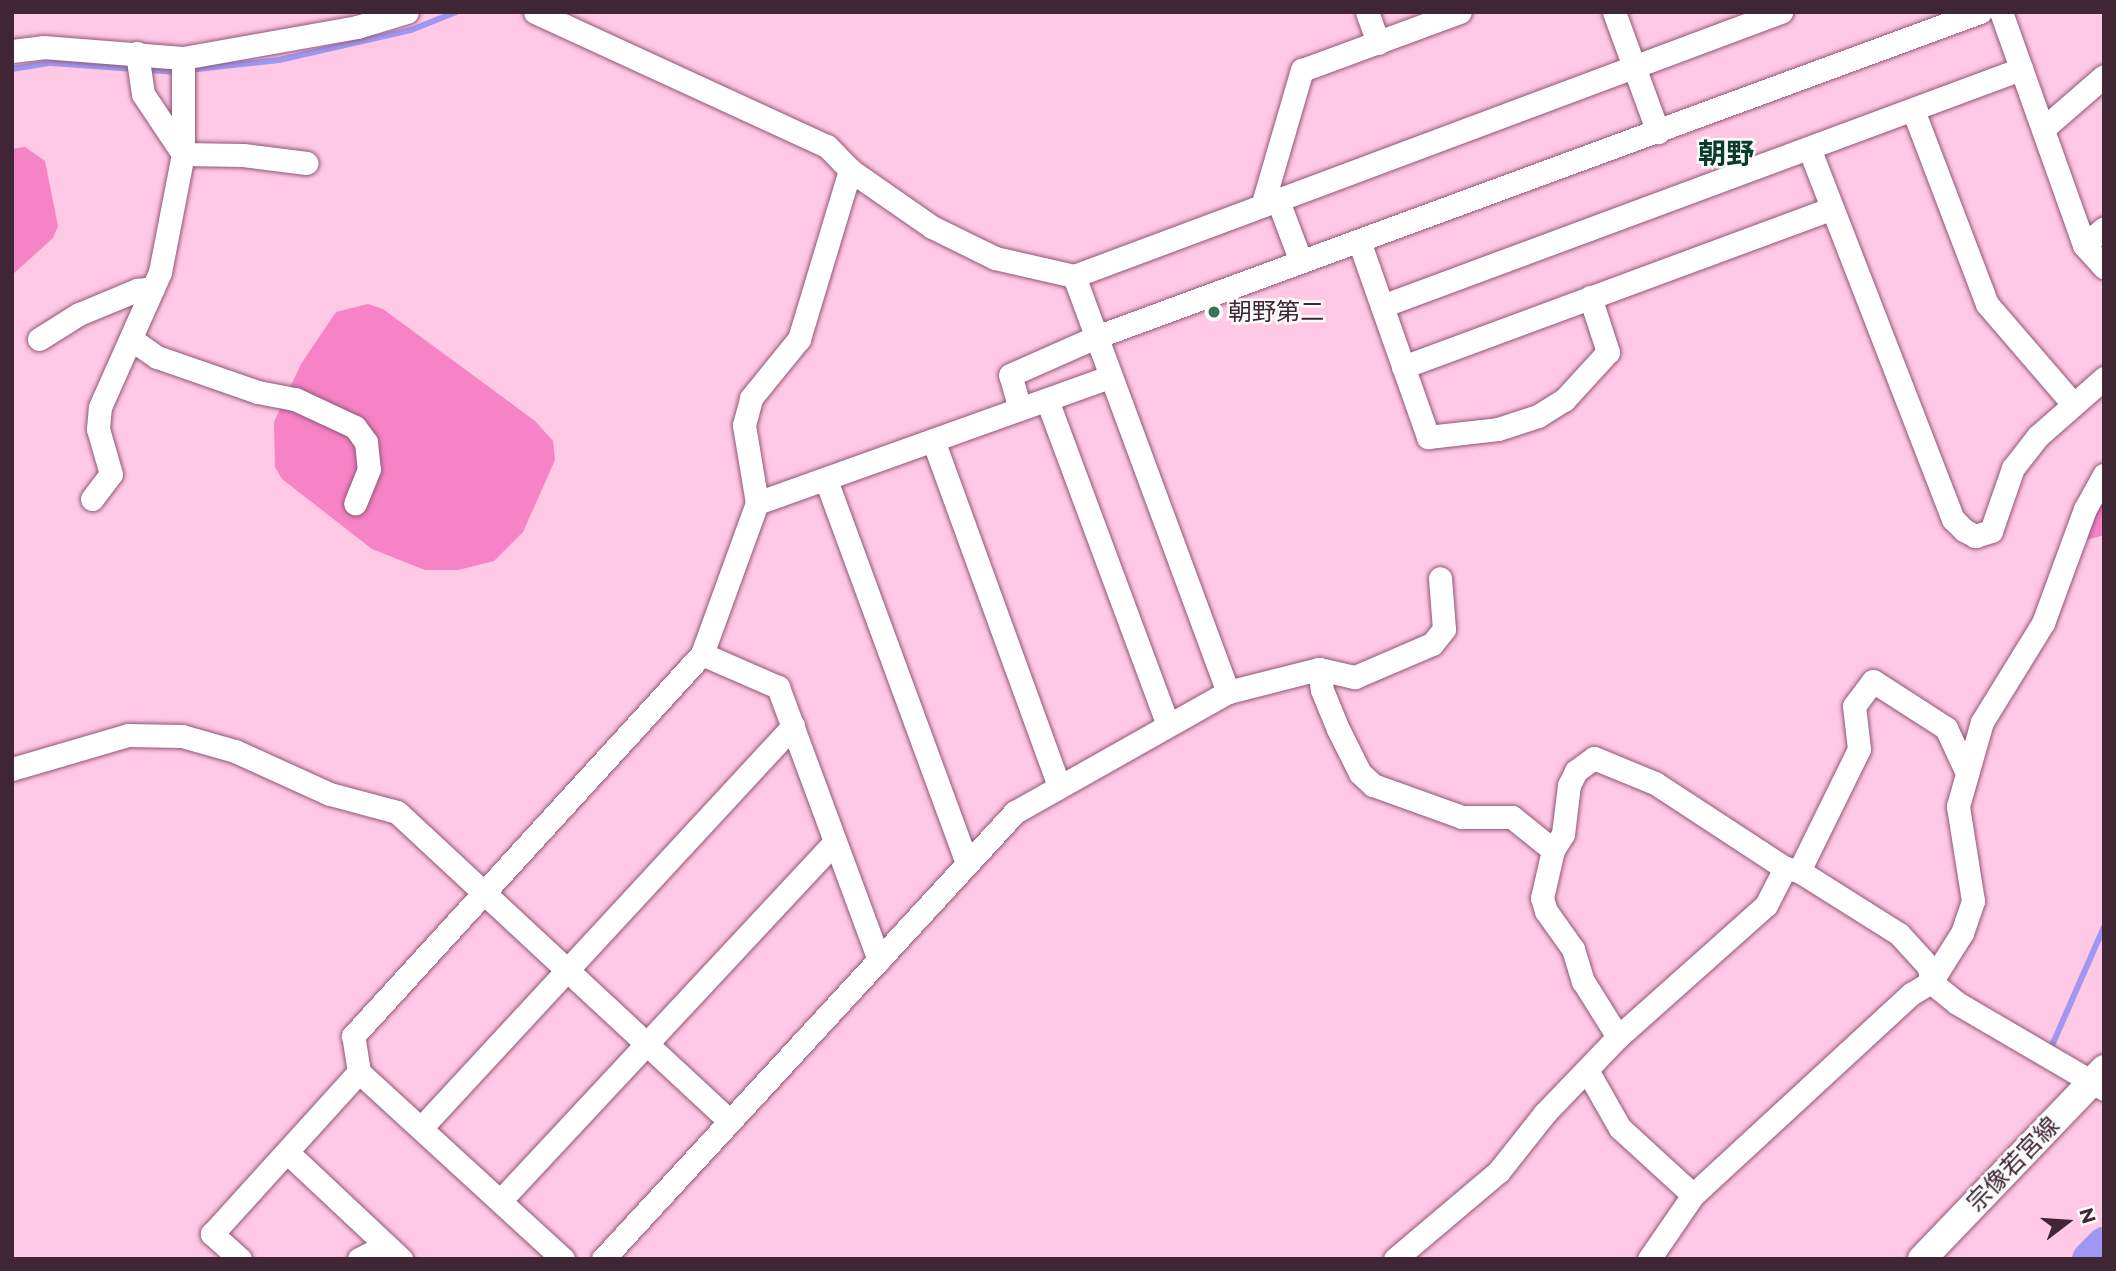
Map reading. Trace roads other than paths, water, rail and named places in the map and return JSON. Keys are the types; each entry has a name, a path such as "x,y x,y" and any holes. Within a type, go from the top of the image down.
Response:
{"main road":[{"name":"宗像若宮線","path":"1922,1259 2099,1080"}],"street":[{"path":"12,51 43,47 183,58 357,27 407,12"},
{"path":"535,12 827,146 850,170 932,227 995,258 1074,276 1270,200 1781,12"},
{"path":"1367,12 1378,43"},
{"path":"1301,262 1270,200 1302,70 1460,12"},
{"path":"1614,12 1658,132"},
{"path":"1020,409 1010,375 1096,337 1980,12"},
{"path":"2000,12 2084,245 2104,267"},
{"path":"137,54 143,94 183,154"},
{"path":"92,499 111,474 98,429 100,407 153,288 183,154 183,58"},
{"path":"1382,306 2021,68"},
{"path":"2044,128 2104,76"},
{"path":"1913,110 1987,304 2073,404"},
{"path":"1809,148 1830,209 1953,519 1964,530 1975,536 1991,531 2013,468 2038,436 2104,378"},
{"path":"183,154 243,155 306,163"},
{"path":"563,1259 359,1072 353,1036 702,654 757,503 744,425 751,398 799,339 850,170"},
{"path":"1403,367 1830,209"},
{"path":"2084,245 2104,228"},
{"path":"1359,241 1428,437 1498,429 1538,416 1564,400 1608,352 1590,297"},
{"path":"1074,276 1109,377 1228,692"},
{"path":"39,339 79,314 137,290 153,288"},
{"path":"131,339 157,357 258,393 295,399 355,427 366,442 369,469 355,503"},
{"path":"757,503 1109,377"},
{"path":"1047,400 1167,723"},
{"path":"933,440 1058,784"},
{"path":"1649,1259 1693,1195 1911,995 1931,982 1962,933 1973,901 1958,806 1982,722 2043,622 2085,509 2104,475"},
{"path":"826,480 967,864"},
{"path":"603,1259 1015,811 1167,723 1228,692 1319,669 1354,677 1432,644 1444,629 1440,578"},
{"path":"702,654 778,687 879,960"},
{"path":"1319,669 1322,690 1338,729 1360,773 1373,785 1461,817 1512,817 1553,850"},
{"path":"1395,1259 1499,1171 1545,1113 1588,1072 1618,1037 1703,956 1766,905 1792,869 1859,750 1854,706 1873,681 1946,728 1967,773"},
{"path":"421,1128 793,726"},
{"path":"12,769 128,735 182,736 235,751 330,794 397,812 730,1121"},
{"path":"1618,1037 1583,981 1573,949 1546,911 1542,898 1553,850 1563,834 1569,785 1576,771 1594,758 1655,783 1899,933 1929,967 1931,982 1957,1003 2099,1080"},
{"path":"500,1201 835,842"},
{"path":"240,1259 212,1234 359,1072"},
{"path":"1588,1072 1620,1128 1693,1195"},
{"path":"288,1153 393,1252"},
{"path":"359,1259 393,1252"}],"waterway":[{"path":"188,70 279,60 411,30 456,12"},
{"path":"12,69 51,63 177,72"},
{"path":"2050,1050 2104,927"},
{"path":"2090,1259 2104,1245"}],"place":[{"name":"朝野第二","path":"1214,312"}],"district":[{"name":"朝野","path":"1726,153"}]}
